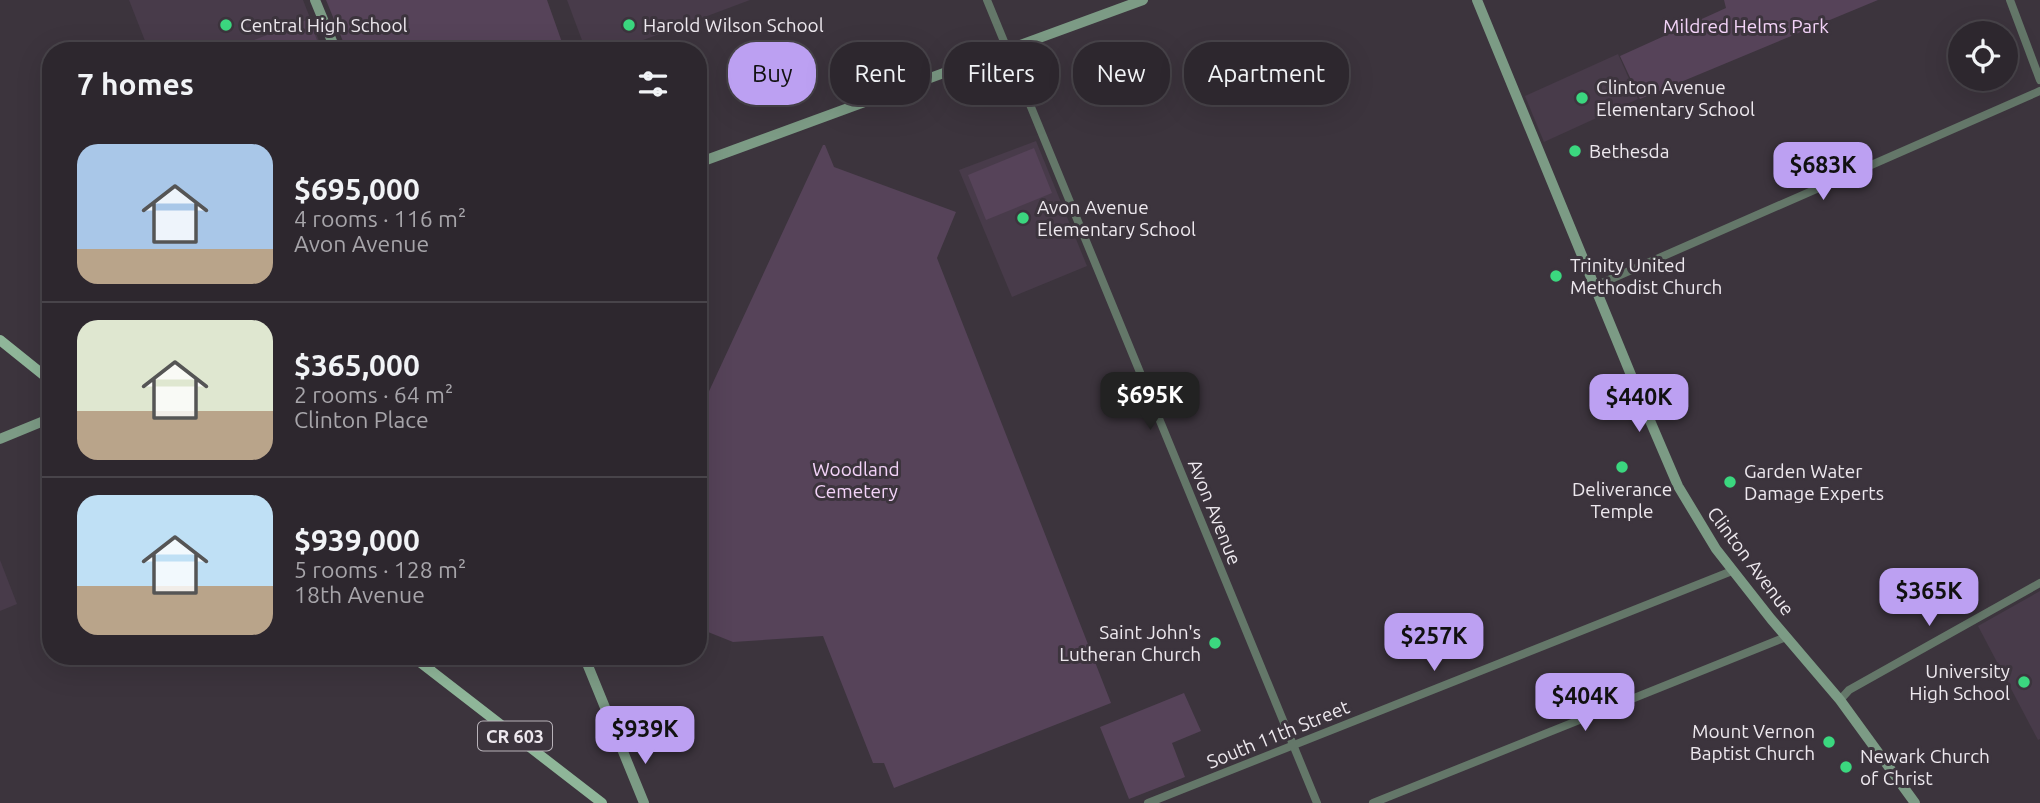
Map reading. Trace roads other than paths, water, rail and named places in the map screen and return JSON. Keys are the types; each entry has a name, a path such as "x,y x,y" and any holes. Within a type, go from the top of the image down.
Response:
{"main road":[{"path":"316,0 332,42"},
{"path":"1029,42 1143,0"},
{"name":"Clinton Avenue","path":"1477,0 1670,470 1690,508 1732,571 1840,700 1915,803"},
{"path":"707,160 944,73"},
{"path":"0,341 42,375"},
{"path":"0,439 42,422"},
{"name":"CR 603","path":"424,665 602,803"},
{"path":"588,665 643,803"}],"street":[{"name":"Avon Avenue","path":"987,0 1004,42"},
{"path":"2010,0 2040,80"},
{"path":"1595,286 2040,91"},
{"name":"Avon Avenue","path":"1030,105 1317,803"},
{"name":"South 11th Street","path":"1148,803 1732,571"},
{"path":"1840,700 1849,690 2040,583"},
{"path":"1373,803 1786,637"}],"place":[{"name":"Central High School","path":"226,25"},
{"name":"Harold Wilson School","path":"629,25"},
{"name":"Clinton Avenue Elementary School","path":"1582,98"},
{"name":"Bethesda","path":"1575,151"},
{"name":"Avon Avenue Elementary School","path":"1023,218"},
{"name":"Trinity United Methodist Church","path":"1556,276"},
{"name":"Deliverance Temple","path":"1622,467"},
{"name":"Garden Water Damage Experts","path":"1730,482"},
{"name":"Saint John's Lutheran Church","path":"1215,643"},
{"name":"University High School","path":"2024,682"},
{"name":"Mount Vernon Baptist Church","path":"1829,742"},
{"name":"Newark Church of Christ","path":"1846,767"}],"park label":[{"name":"Mildred Helms Park","path":"1746,26"},
{"name":"Woodland Cemetery","path":"856,480"}]}
